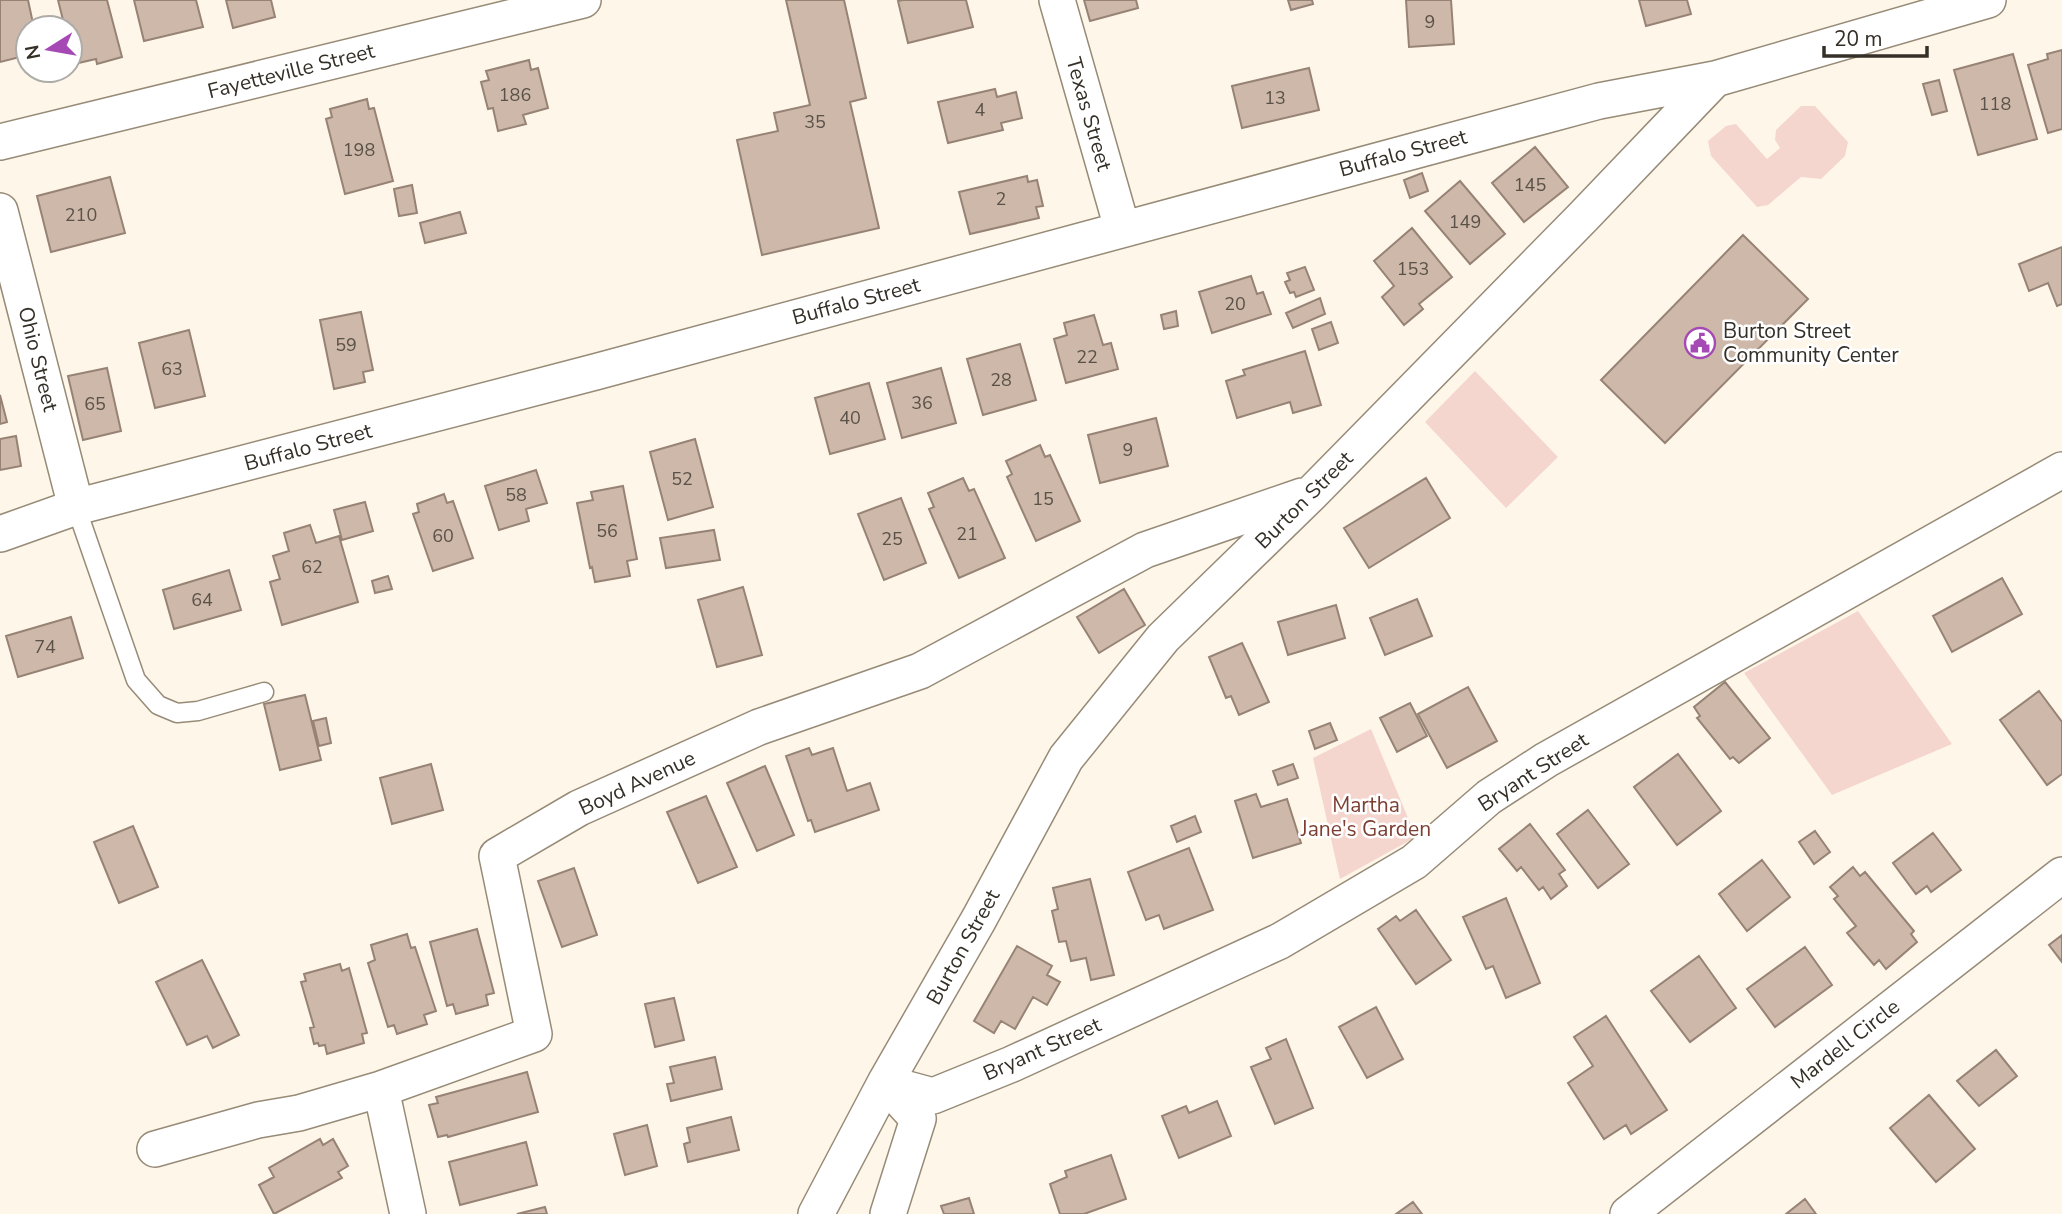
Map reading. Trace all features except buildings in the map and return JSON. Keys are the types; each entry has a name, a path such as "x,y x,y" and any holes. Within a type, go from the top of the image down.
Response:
{"street":[{"name":"Fayetteville Street","path":"0,142 583,0"},
{"name":"Texas Street","path":"1057,0 1122,228"},
{"path":"1715,79 1988,0"},
{"name":"Buffalo Street","path":"0,534 76,507 595,372 1599,101 1715,79"},
{"name":"Burton Street","path":"816,1214 885,1083 979,919 1066,758 1163,638 1312,493 1715,79"},
{"name":"Ohio Street","path":"0,211 76,507"},
{"name":"Bryant Street","path":"885,1083 933,1096 1012,1064 1280,941 1414,862 1489,797 1546,760 2062,470"},
{"name":"Boyd Avenue","path":"155,1149 380,1090 534,1034 497,856 579,808 759,727 920,671 1145,550 1312,493"},
{"name":"Mardell Circle","path":"1628,1214 2062,875"},
{"path":"885,1083 918,1119 888,1214"},
{"path":"380,1090 408,1214"}],"lane":[{"path":"76,507 136,680 158,705 177,713 264,692"}],"green space":[{"path":"1801,106 1815,106 1848,142 1845,156 1821,179 1801,177 1768,205 1757,207 1711,156 1708,141 1726,126 1736,124 1767,159 1780,148 1775,140 1776,130"},
{"path":"1475,371 1558,457 1506,508 1425,422"},
{"path":"1858,611 1952,744 1832,795 1744,673"},
{"name":"Martha Jane's Garden","path":"1371,729 1416,837 1340,879 1313,758"}],"place":[{"name":"Burton Street Community Center","path":"1700,343"}]}
